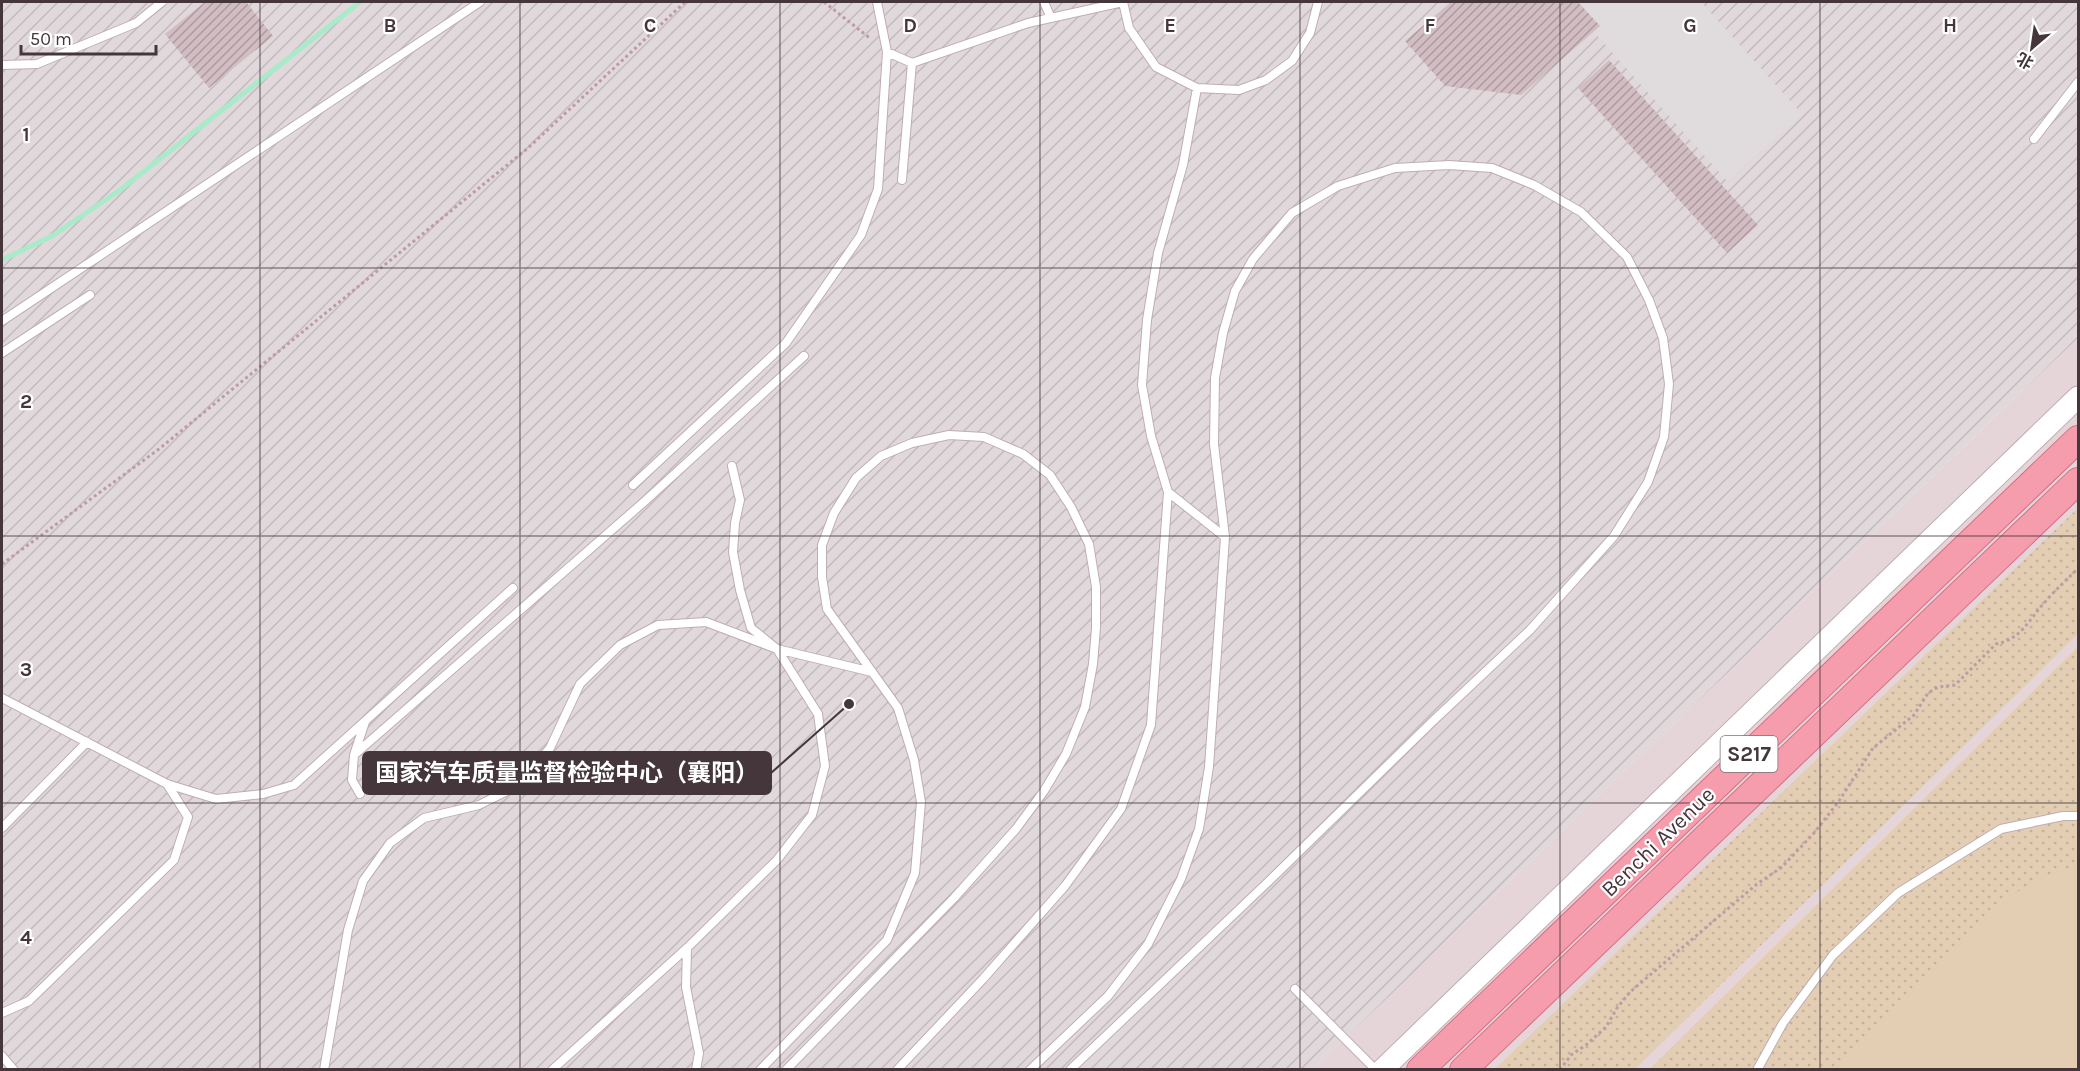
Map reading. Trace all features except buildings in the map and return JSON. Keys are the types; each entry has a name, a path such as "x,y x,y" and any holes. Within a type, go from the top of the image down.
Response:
{"main road":[{"name":"Benchi Avenue","path":"1420,1070 2079,440"},
{"name":"Benchi Avenue","path":"1462,1070 2079,481"}],"street":[{"path":"1382,1070 2079,397"}],"lane":[{"path":"2,65 37,64 136,23 162,2"},
{"path":"2,321 480,2"},
{"path":"633,485 786,343 861,235 878,189 887,52 877,2"},
{"path":"1044,2 1051,18"},
{"path":"887,52 912,63 1029,24 1123,2 1129,28 1156,67 1197,88 1239,90 1266,80 1292,61 1310,33 1318,2"},
{"path":"902,180 912,63"},
{"path":"2034,139 2079,82"},
{"path":"897,1070 983,979 1065,886 1121,809 1151,724 1168,492 1151,436 1142,385 1147,320 1158,253 1183,165 1197,88"},
{"path":"1030,1070 1108,996 1148,944 1181,879 1199,829 1209,767 1225,537 1214,444 1215,378 1223,333 1235,291 1253,259 1292,213 1338,186 1395,168 1449,165 1492,168 1534,185 1581,212 1627,257 1649,300 1663,338 1669,384 1664,437 1648,482 1614,536 1530,630 1070,1070"},
{"path":"2,353 90,295"},
{"path":"354,755 645,501 804,356"},
{"path":"760,1070 887,940 915,873 921,802 914,760 898,708 827,609 822,578 822,545 834,513 856,478 881,456 912,443 949,435 984,437 1023,454 1050,475 1071,507 1089,544 1096,587 1093,664 1085,707 1066,754 1044,791 1016,829 962,890 786,1070"},
{"path":"552,1070 687,948 777,860 812,815 825,765 818,714 777,649 751,628 740,590 733,552 735,523 740,500 732,466"},
{"path":"1168,492 1225,537"},
{"path":"2,698 167,784 216,799 263,794 294,785 513,588"},
{"path":"324,1070 348,930 363,880 390,843 424,818 478,805 517,786 550,748 580,684 620,645 658,626 706,622 777,649 872,672"},
{"path":"360,794 352,780 354,755 365,721"},
{"path":"2,828 87,742"},
{"path":"2,1012 29,1001 174,860 188,817 167,784"},
{"path":"1758,1070 1783,1023 1833,955 1898,893 2001,829 2062,816 2079,816"},
{"path":"687,948 686,987 699,1053 696,1070"},
{"path":"1295,989 1376,1070"},
{"path":"2,1056 14,1070"}],"path":[{"path":"2,564 159,449 528,148 685,2"},
{"path":"824,2 887,52"},
{"path":"1560,1070 1571,1055 1586,1046 1606,1027 1630,992 1757,884 1782,867 1814,833 1839,801 1873,748 1914,715 1928,693 1938,687 1954,685 1996,644 2006,642 2019,634 2043,604 2079,568"}],"shaded area":[{"path":"2,2 2078,2 2078,338 1313,1069 2,1070"},
{"path":"1578,2 1701,2 1802,114 1727,181 1594,32 1600,26"},
{"path":"2078,338 2078,1069 1313,1069"},
{"path":"2078,508 2078,634 1635,1069 1495,1069"},
{"path":"2078,647 2078,1069 1650,1069"},
{"path":"2070,868 2078,869 2078,1069 1831,1069 2012,895 2040,878"}],"waterway":[{"path":"2,260 52,236 120,190 360,2"}],"place":[{"name":"国家汽车质量监督检验中心（襄阳）","path":"849,704"}]}
